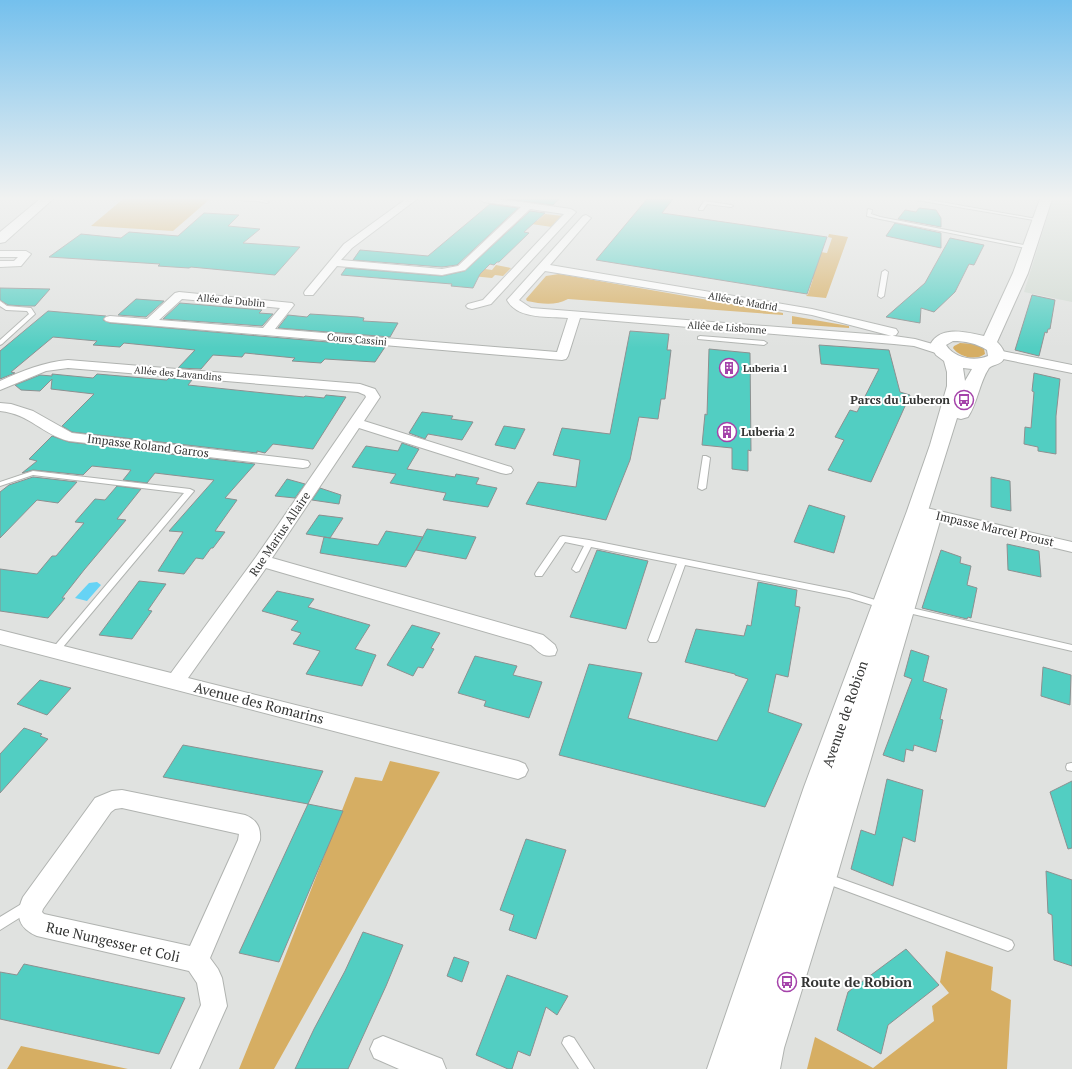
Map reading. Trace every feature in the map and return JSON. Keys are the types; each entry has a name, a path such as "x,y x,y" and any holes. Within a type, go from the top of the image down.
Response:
{"main road":[{"name":"Avenue de Robion","path":"726,1069 793,865 893,607 964,400 975,377 989,354 1030,249"},
{"name":"Avenue de Robion","path":"963,336 976,328 1010,300"},
{"path":"963,336 976,339 989,354 968,363 945,349 963,336"},
{"name":"Avenue de Robion","path":"925,513 956,386 956,372 945,349"},
{"name":"Avenue de Robion","path":"761,1069 821,876 893,607"}],"street":[{"path":"309,293 346,249"},
{"path":"334,263 442,272 461,268 482,249"},
{"path":"472,306 487,302 537,249"},
{"path":"542,267 558,249"},
{"path":"0,254 26,254 17,264 0,264"},
{"name":"Allée de Lisbonne","path":"542,267 513,300 515,304 529,311 894,340 945,349"},
{"name":"Allée de Madrid","path":"542,267 812,312 895,333 918,336 945,349"},
{"name":"Allée de Dublin","path":"150,322 179,296 288,305 266,332"},
{"name":"Cours Cassini","path":"110,319 562,356 575,315"},
{"path":"989,354 1072,369"},
{"name":"Allée des Lavandins","path":"0,386 41,368 68,364 360,388"},
{"name":"Rue Marius Allaire","path":"175,682 262,561 373,397 370,392 360,388"},
{"name":"Impasse Roland Garros","path":"0,407 14,408 34,416 52,429 69,436 303,464"},
{"path":"356,424 506,470"},
{"name":"Impasse Marcel Proust","path":"925,513 1072,547"},
{"path":"262,561 537,640 548,650"},
{"name":"Avenue des Romarins","path":"0,637 518,770"},
{"name":"Rue Nungesser et Coli","path":"186,1069 214,1006 209,978 196,960 37,924 30,916 31,905 103,805 112,800 122,799 244,825 250,831 249,840 196,960"},
{"path":"383,1049 432,1069"}],"lane":[{"path":"881,296 885,272"},
{"path":"0,304 6,308 29,309 32,314 0,343"},
{"path":"700,338 764,343"},
{"path":"702,488 706,458"},
{"path":"0,484 33,473 190,491 55,651"},
{"path":"539,574 562,539 589,543 849,595 893,607 1072,648"},
{"path":"576,569 589,543"},
{"path":"653,640 682,562"},
{"path":"793,865 1008,945"},
{"path":"0,924 31,905"},
{"path":"569,1043 587,1069"}],"shaded area":[{"path":"772,249 800,249 827,253 828,249 844,249 826,298 806,296 813,279 801,277"},
{"path":"1037,249 1072,249 1072,302 1024,292"},
{"path":"496,265 511,268 503,276 495,275 492,278 472,276 478,268 492,270"},
{"path":"559,274 783,313 783,315 568,299 558,303 548,304 527,301 526,299 546,276"},
{"path":"792,316 849,326 849,328 792,324"},
{"path":"960,343 975,344 984,349 985,354 973,358 963,356 953,348"},
{"path":"390,761 440,772 274,1069 239,1069 355,777 382,781"},
{"path":"946,951 993,967 991,990 1011,1000 1007,1069 807,1069 815,1037 873,1068 934,1021 932,1006 949,993 940,982"},
{"path":"21,1046 128,1069 7,1069"}],"water":[{"path":"97,582 101,585 87,601 75,598 89,583"}],"building":[{"path":"60,249 298,249 275,275 191,267 158,266 160,264 49,257"},
{"path":"436,249 474,249 457,265 442,267 353,260 360,250 428,256"},
{"path":"489,249 513,249 499,262 494,265 490,264 480,274 473,288 451,286 452,284 341,275 346,268 442,276 465,271"},
{"path":"605,249 823,249 807,294 596,260"},
{"path":"944,249 982,249 974,265 969,264 955,292 934,312 921,308 920,323 886,317 925,283"},
{"path":"0,288 50,289 35,306 24,306 8,305 0,300"},
{"path":"1032,295 1055,300 1050,329 1048,329 1047,333 1045,332 1039,356 1015,350"},
{"path":"136,299 164,301 146,317 118,315"},
{"path":"180,303 262,310 259,313 273,314 262,326 163,319"},
{"path":"48,311 106,316 103,320 110,323 385,347 375,362 325,359 321,363 292,361 295,358 245,353 242,357 213,355 201,369 178,368 195,350 124,343 120,347 93,345 97,341 53,337 11,372 15,373 0,379 0,351"},
{"path":"310,314 358,317 364,318 363,321 398,323 390,337 278,328 288,315 307,317"},
{"path":"630,331 669,334 667,350 671,350 665,399 661,399 658,419 639,417 630,460 606,520 526,504 538,482 576,487 580,460 553,455 562,428 610,434"},
{"path":"819,345 889,350 900,392 910,395 871,482 828,470 844,440 835,437 850,410 857,412 879,369 821,364"},
{"path":"709,349 750,353 751,451 748,450 748,471 732,469 732,448 702,445 705,414 707,415"},
{"path":"1034,373 1060,379 1056,416 1056,454 1038,451 1038,447 1024,444 1025,427 1031,428"},
{"path":"52,374 93,378 97,374 167,380 169,378 192,380 188,385 304,397 324,398 326,395 346,397 313,449 273,444 265,453 257,451 257,453 72,432 62,426 94,394 51,389 52,379 40,391 21,390 15,385 40,375 52,376"},
{"path":"422,412 453,416 451,419 473,422 462,440 428,434 425,439 409,433"},
{"path":"504,426 525,429 515,449 495,445"},
{"path":"52,436 69,442 255,464 225,498 237,500 215,531 225,532 213,548 211,548 203,559 196,558 184,574 158,571 183,532 169,531 214,480 155,473 147,483 123,480 131,470 92,466 83,475 33,470 22,473 37,461 29,459"},
{"path":"402,443 419,449 407,469 455,477 456,474 479,478 476,484 497,488 488,507 443,500 446,493 390,483 396,474 352,467 366,446 398,451"},
{"path":"33,477 77,482 58,503 37,500 0,538 0,492 9,485"},
{"path":"991,477 1010,481 1011,511 991,507"},
{"path":"287,479 305,484 295,498 275,496"},
{"path":"117,486 141,489 117,519 126,520 84,570 62,598 65,598 48,618 0,611 0,569 37,574 52,556 56,556 84,523 75,522 95,499 105,500"},
{"path":"320,488 341,495 339,504 312,500"},
{"path":"809,505 845,516 834,553 794,542"},
{"path":"319,515 343,518 330,538 306,534"},
{"path":"427,529 476,537 466,559 416,550"},
{"path":"386,531 423,537 406,567 320,553 324,537 378,545"},
{"path":"1007,544 1039,551 1041,577 1008,570"},
{"path":"597,550 648,561 626,629 570,617"},
{"path":"941,550 961,557 960,563 971,566 967,585 977,588 971,618 968,617 967,619 922,608"},
{"path":"139,581 166,584 148,610 152,611 132,639 99,635"},
{"path":"758,582 797,590 795,606 800,607 788,677 776,674 768,712 802,724 765,807 559,755 589,664 642,673 628,718 717,741 748,679 735,674 685,662 696,629 744,636 747,625 751,626"},
{"path":"277,591 314,599 308,607 370,625 355,649 376,655 362,686 306,674 320,651 293,644 301,633 291,630 298,621 262,611"},
{"path":"412,625 440,633 431,648 434,649 423,668 418,667 413,676 387,665"},
{"path":"911,650 929,656 923,681 947,689 940,719 943,720 936,752 914,745 913,751 906,749 904,762 883,755 912,679 904,676"},
{"path":"475,656 517,666 513,675 542,682 529,718 484,706 486,701 458,693"},
{"path":"1043,667 1071,675 1070,705 1041,696"},
{"path":"40,680 71,688 47,715 17,704"},
{"path":"24,728 42,734 40,736 48,739 0,793 0,754"},
{"path":"183,745 323,771 308,804 163,777"},
{"path":"887,779 923,790 915,842 903,837 893,886 851,869 861,830 875,835"},
{"path":"1072,781 1072,848 1068,849 1050,792"},
{"path":"308,804 343,811 279,962 239,953"},
{"path":"526,839 566,850 536,939 509,930 514,915 500,910"},
{"path":"1046,871 1072,880 1072,966 1054,960 1052,915 1048,913"},
{"path":"363,932 403,945 348,1069 295,1069 314,1029 345,971"},
{"path":"906,949 939,985 888,1025 881,1054 837,1030 848,992"},
{"path":"454,957 469,962 462,982 447,976"},
{"path":"24,964 185,998 159,1054 0,1019 0,972 17,975"},
{"path":"507,975 568,996 557,1015 546,1007 530,1056 518,1051 512,1069 508,1069 476,1055"}],"place":[{"name":"Luberia 1","path":"729,368"},
{"name":"Parcs du Luberon","path":"964,400"},
{"name":"Luberia 2","path":"727,432"},
{"name":"Route de Robion","path":"787,982"}]}
